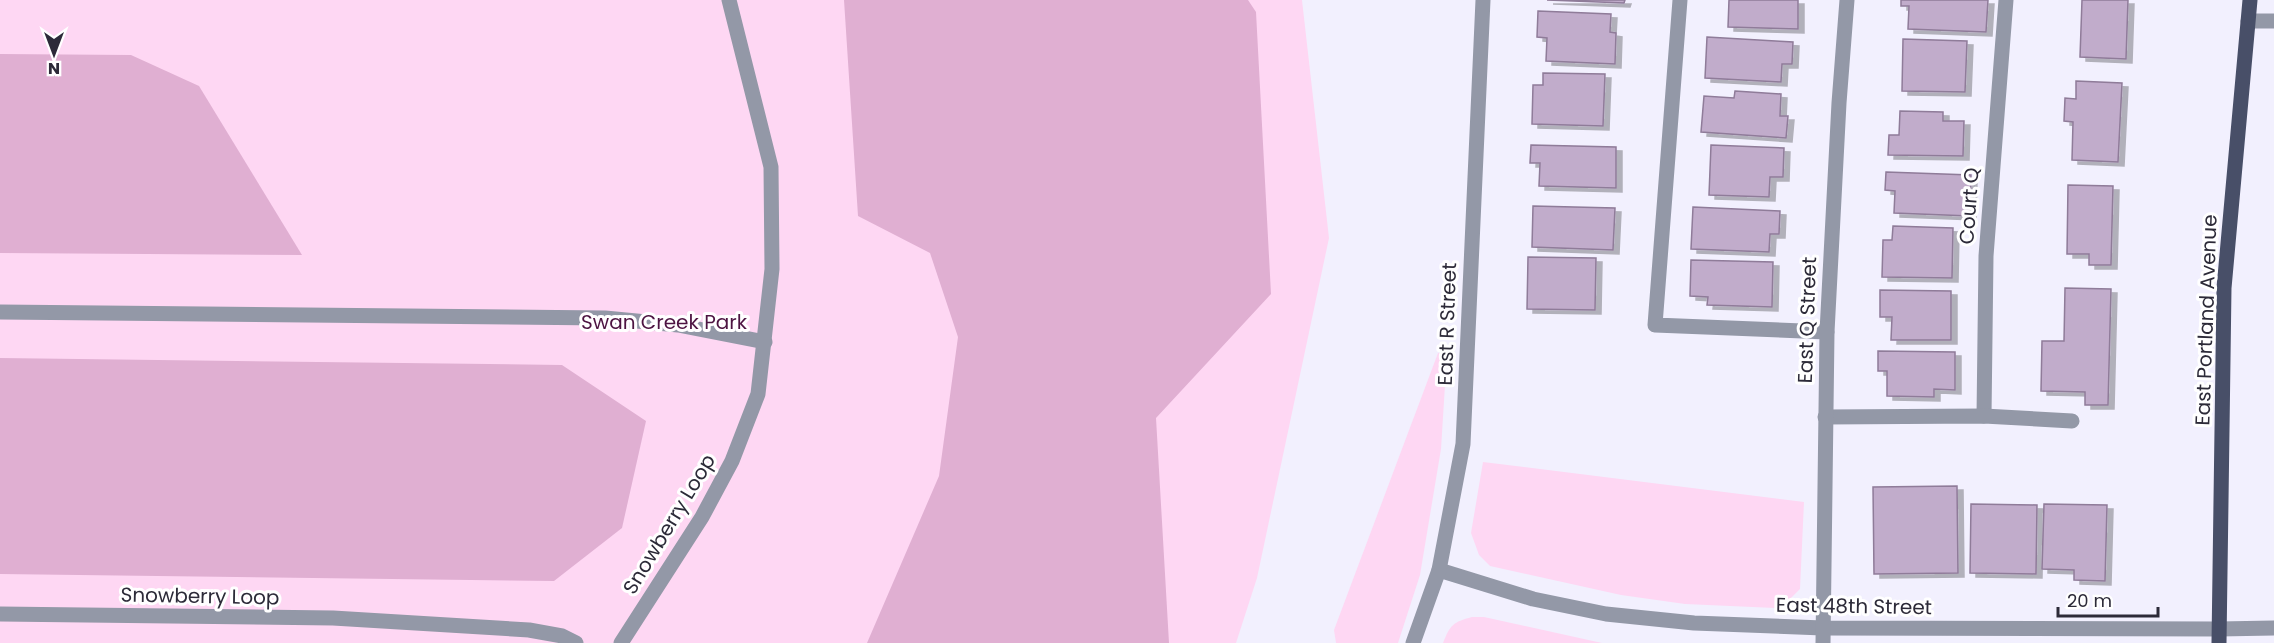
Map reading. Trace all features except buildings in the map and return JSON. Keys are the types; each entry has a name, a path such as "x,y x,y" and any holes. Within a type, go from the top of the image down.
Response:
{"main road":[{"name":"East Portland Avenue","path":"2219,636 2224,288 2250,0"}],"street":[{"name":"Snowberry Loop","path":"621,643 702,517 732,461 758,394 772,269 771,167 729,0"},
{"name":"East R Street","path":"1413,643 1439,570 1463,444 1483,0"},
{"path":"1680,0 1655,326 1827,332"},
{"name":"East Q Street","path":"1823,635 1827,332 1847,0"},
{"name":"Court Q","path":"1984,416 1986,256 2007,0"},
{"path":"2248,21 2274,21"},
{"path":"0,312 605,318 678,326 765,342"},
{"path":"1825,417 1984,416 2072,421"},
{"name":"East 48th Street","path":"1439,570 1533,599 1606,614 1823,635 2219,636 2274,628"},
{"name":"Snowberry Loop","path":"0,614 333,618 530,630 562,636 576,643"}],"green space":[{"name":"Swan Creek Park","path":"0,0 1302,0 1329,238 1257,578 1236,643 0,643"},
{"path":"1438,353 1447,353 1441,449 1420,575 1398,643 1336,643 1334,630"},
{"path":"1483,462 1804,502 1800,589 1788,601 1775,608 1685,604 1621,595 1490,566 1479,555 1471,533"},
{"path":"1472,617 1484,617 1602,643 1443,643 1453,625"}],"shaded area":[{"path":"844,0 1248,0 1256,12 1271,294 1156,418 1169,643 867,643 939,476 958,337 930,253 858,216"},
{"path":"0,54 131,55 199,86 302,255 0,253"},
{"path":"0,358 562,365 646,421 622,528 554,581 0,574"}]}
